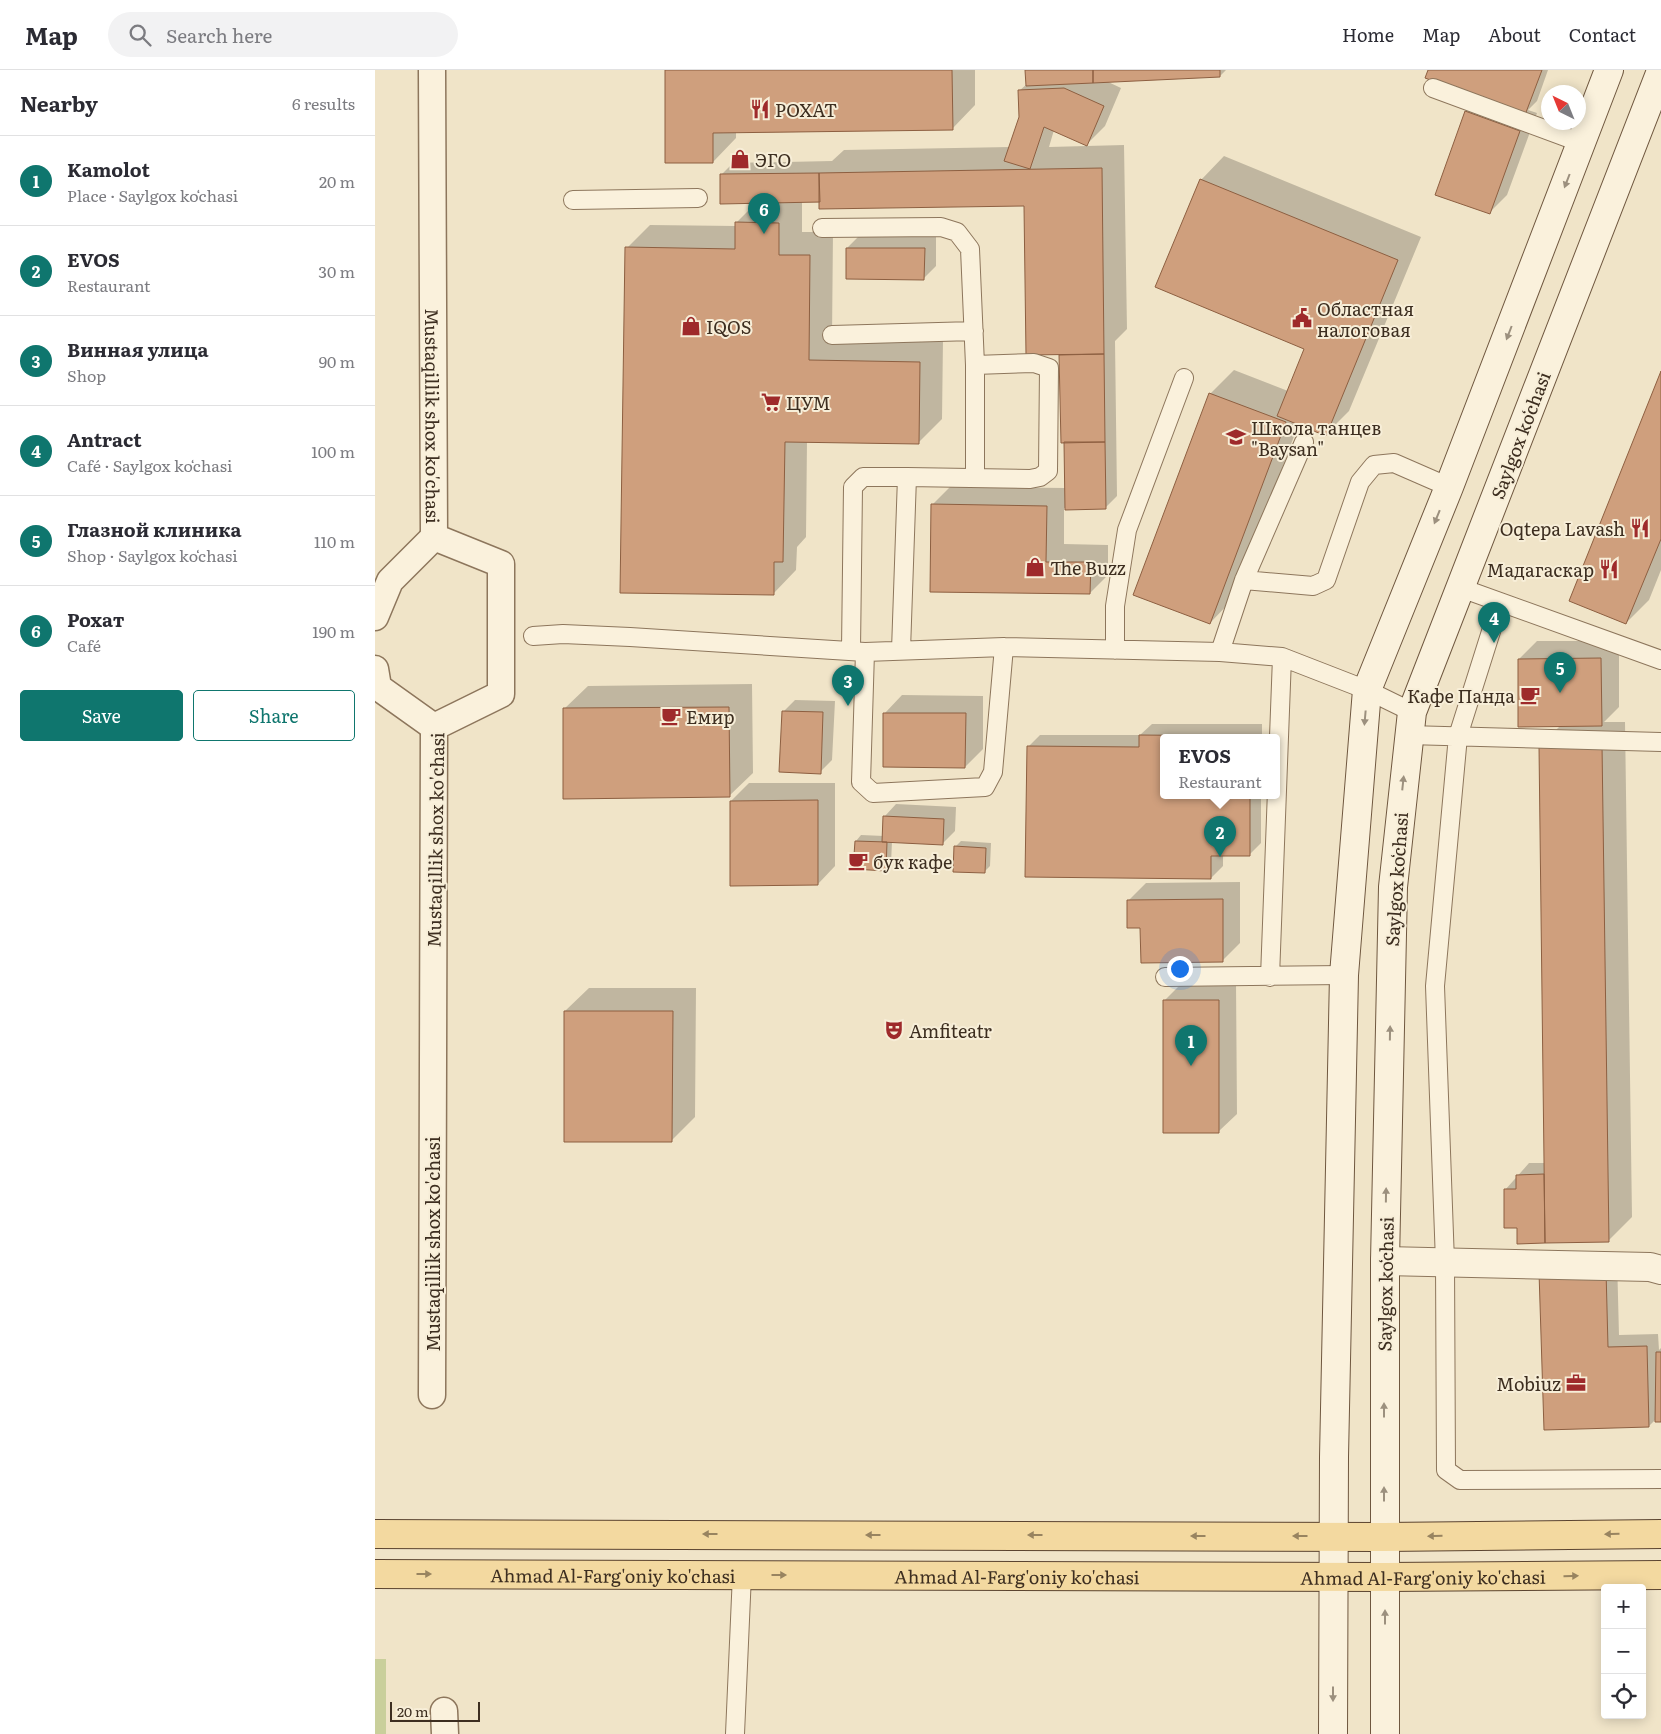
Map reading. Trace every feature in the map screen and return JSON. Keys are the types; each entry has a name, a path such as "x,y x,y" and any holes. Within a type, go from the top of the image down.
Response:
{"main road":[{"path":"1333,1734 1333,1536 1344,975 1367,690 1449,487 1609,70"},
{"name":"Saylgox koʻchasi","path":"1385,1734 1385,1577 1383,1537 1385,1261 1393,887 1410,723 1661,71"},
{"path":"1385,1261 1650,1267 1661,1270"},
{"path":"375,1534 1383,1537 1661,1534"},
{"name":"Ahmad Al-Farg'oniy ko'chasi","path":"375,1574 1385,1577 1661,1574"}],"street":[{"name":"Mustaqillik shox ko'chasi","path":"432,70 434,538 501,564 501,694 434,726 432,1395"},
{"path":"375,617 390,581 434,538"},
{"path":"375,669 378,687 434,726"}],"lane":[{"path":"1433,88 1582,144"},
{"path":"573,200 698,198"},
{"path":"823,228 941,227 957,232 970,249 975,365 975,477"},
{"path":"832,335 974,331"},
{"path":"975,365 1034,363 1049,368 1048,471 1030,479 863,477 853,487 861,782 873,793 985,787 993,772 1004,647"},
{"path":"1115,650 1115,606 1127,530 1184,378"},
{"path":"1219,652 1244,580 1304,442"},
{"path":"1244,580 1313,586 1326,580 1360,482 1374,466 1393,463 1449,487"},
{"path":"901,650 907,477"},
{"path":"1461,588 1661,660"},
{"path":"1500,603 1459,736 1435,986 1445,1262 1446,1470 1460,1480 1661,1478"},
{"path":"533,636 563,634 620,636 858,651 1004,647 1219,652 1282,657 1367,690 1410,723 1459,736 1661,742"},
{"path":"1279,734 1282,657"},
{"path":"1270,977 1277,799"},
{"path":"1165,978 1344,975"},
{"path":"735,1734 742,1574"}],"green space":[{"path":"375,1659 386,1659 386,1734 375,1734"}],"building":[{"path":"665,70 952,70 953,130 713,133 713,163 665,163"},
{"path":"1025,70 1093,70 1093,83 1026,86"},
{"path":"1093,70 1220,70 1220,77 1093,83"},
{"path":"1428,70 1542,70 1525,115 1425,78"},
{"path":"1064,88 1104,106 1087,146 1044,127 1030,169 1004,161 1019,117 1018,90"},
{"path":"1465,111 1520,131 1490,214 1435,195"},
{"path":"1102,168 1104,354 1026,355 1024,206 819,209 819,173"},
{"path":"819,173 820,202 720,204 720,174"},
{"name":"Областная налоговая","path":"1200,179 1398,260 1326,436 1277,416 1304,349 1155,287"},
{"name":"ЦУМ","path":"735,222 779,223 779,255 810,255 809,360 920,362 919,444 785,442 783,562 774,562 774,595 620,593 625,247 735,249"},
{"path":"846,248 925,248 924,280 846,279"},
{"path":"1104,354 1105,442 1061,443 1059,355"},
{"path":"1661,371 1661,539 1626,624 1569,601"},
{"path":"1209,393 1286,422 1210,624 1133,595"},
{"path":"1064,442 1105,442 1106,509 1065,510"},
{"path":"931,504 1047,506 1046,562 1091,562 1090,594 930,592"},
{"path":"1601,658 1602,726 1518,727 1518,659"},
{"path":"729,707 730,797 563,799 563,708"},
{"path":"782,711 823,712 821,774 779,772"},
{"path":"883,713 966,713 965,768 883,767"},
{"path":"1139,735 1160,735 1160,799 1250,799 1250,856 1211,856 1211,879 1025,877 1027,746 1139,747"},
{"path":"1602,745 1609,1242 1545,1243 1539,746"},
{"path":"818,800 818,885 730,886 730,801"},
{"path":"883,816 944,819 943,845 882,842"},
{"path":"855,841 887,842 886,871 853,869"},
{"path":"954,846 986,848 985,873 953,872"},
{"path":"1223,899 1223,962 1141,963 1140,928 1127,928 1127,900"},
{"path":"1163,1000 1219,1000 1219,1133 1163,1133"},
{"path":"564,1011 673,1011 672,1142 564,1142"},
{"path":"1544,1174 1545,1243 1517,1244 1517,1228 1504,1228 1504,1189 1516,1189 1516,1175"},
{"path":"1606,1270 1608,1347 1647,1346 1649,1427 1544,1430 1539,1272"},
{"path":"1656,1352 1661,1352 1661,1422 1655,1422"}],"place":[{"name":"РОХАТ","path":"760,109"},
{"name":"ЭГО","path":"740,159"},
{"name":"Рохат","path":"764,234"},
{"name":"Областная налоговая","path":"1302,318"},
{"name":"IQOS","path":"691,326"},
{"name":"ЦУМ","path":"771,402"},
{"name":"Школа танцев \"Baysan\"","path":"1236,437"},
{"name":"Oqtepa Lavash","path":"1640,528"},
{"name":"The Buzz","path":"1035,567"},
{"name":"Мадагаскар","path":"1609,569"},
{"name":"Antract","path":"1494,643"},
{"name":"Глазной клиника","path":"1560,693"},
{"name":"Кафе Панда","path":"1530,695"},
{"name":"Винная улица","path":"848,706"},
{"name":"Емир","path":"671,716"},
{"name":"EVOS","path":"1220,857"},
{"name":"бук кафе","path":"858,861"},
{"name":"Amfiteatr","path":"894,1030"},
{"name":"Kamolot","path":"1191,1066"},
{"name":"Mobiuz","path":"1576,1383"}]}
